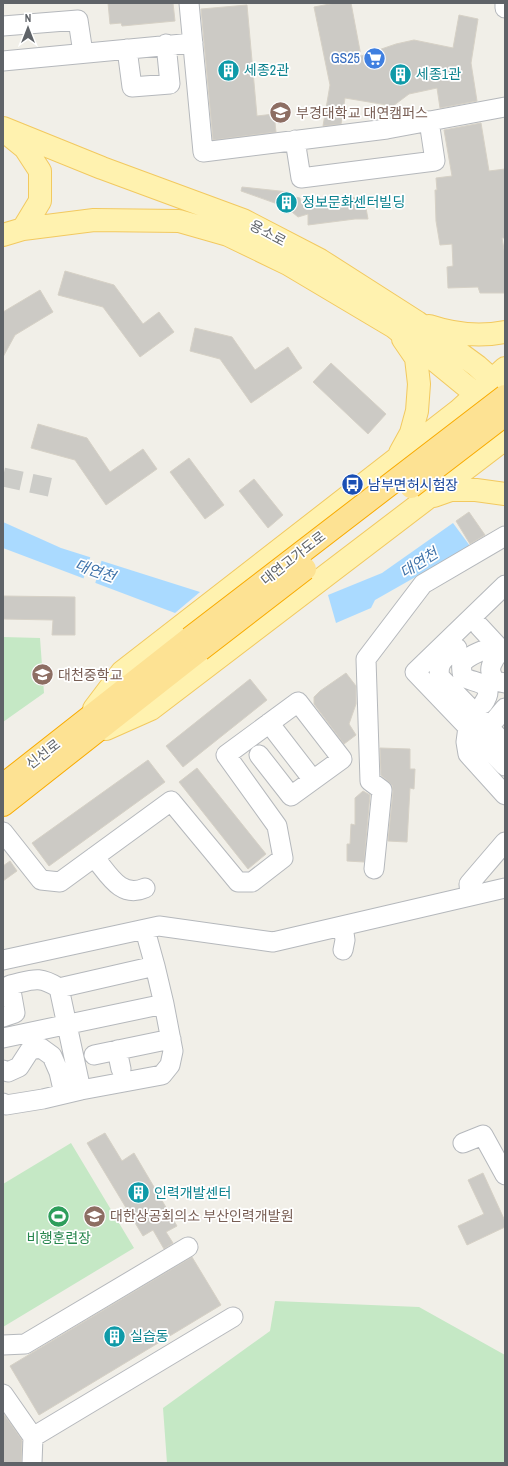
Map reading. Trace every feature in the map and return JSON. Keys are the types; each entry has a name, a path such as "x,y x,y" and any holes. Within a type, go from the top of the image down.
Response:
{"highway":[{"name":"대연고가도로","path":"195,644 497,385"},
{"name":"대연고가도로","path":"88,728 195,644 505,417"},
{"name":"신선로","path":"3,785 88,728"},
{"path":"3,805 88,728"}],"main road":[{"path":"3,129 25,148 40,171 40,201 13,232"},
{"name":"용소로","path":"3,129 102,168 243,220 320,260 417,322 477,366 497,385 505,417"},
{"name":"용소로","path":"13,232 94,220 180,221 228,235 288,264 394,327 497,385"},
{"path":"417,322 443,331 471,335 505,332"},
{"path":"394,327 416,358 419,384 417,411 411,433 397,458"},
{"path":"88,728 122,672 397,458 497,385"},
{"path":"88,728 151,709 505,439"},
{"path":"426,499 451,490 476,490 505,494"}],"lane":[{"path":"189,3 203,152 387,128 505,107"},
{"path":"505,3 505,8"},
{"path":"3,26 78,20 83,53"},
{"path":"3,61 166,44 193,43"},
{"path":"127,49 132,87 170,84 166,44"},
{"path":"295,140 301,178 435,161 430,120"},
{"path":"374,869 382,790 370,781 366,659 423,584 505,536"},
{"path":"505,585 415,672 505,766"},
{"path":"499,734 440,677 438,670 440,663 505,601"},
{"path":"479,626 498,653"},
{"path":"498,653 490,665 490,673 495,681 505,683"},
{"path":"482,704 488,694 488,689 483,684 470,681 463,677 462,664 470,657 498,653"},
{"path":"3,832 41,880 60,882 171,801 238,882 252,882 284,858 277,826 226,755 298,702 342,759 291,796 259,755"},
{"path":"499,734 505,708"},
{"path":"269,723 313,780"},
{"path":"468,727 466,742 468,754 505,795"},
{"path":"470,896 469,884 505,842"},
{"path":"94,857 117,884 127,891 137,892 145,888"},
{"path":"3,960 159,926 273,942 505,888"},
{"path":"343,926 345,940 343,950"},
{"path":"3,1103 6,1105 162,1075 170,1065 173,1051 164,1004 145,930"},
{"path":"59,988 155,966"},
{"path":"3,1017 15,1013 10,985 33,980 47,980 59,988 67,1024 72,1092"},
{"path":"3,1038 164,1004"},
{"path":"94,1055 171,1039"},
{"path":"3,1070 8,1072 19,1067 30,1050 41,1048 52,1056 59,1072 72,1092"},
{"path":"117,1050 121,1069"},
{"path":"463,1143 483,1135 505,1174"},
{"path":"3,1345 25,1344 188,1247"},
{"path":"33,1437 233,1317"},
{"path":"3,1394 33,1437 32,1463"}],"green space":[{"path":"3,637 40,638 44,693 3,722"},
{"name":"비행훈련장","path":"71,1143 134,1248 3,1327 3,1184"},
{"path":"275,1301 419,1307 505,1355 505,1463 167,1463 163,1408 270,1331"}],"water":[{"name":"대연천","path":"3,522 61,548 200,592 175,613 3,548"},
{"name":"대연천","path":"453,523 470,546 375,600 371,608 336,623 328,595 382,573"}],"pier":[{"path":"91,555 102,559 95,584 83,580"}],"building":[{"path":"108,3 173,3 175,21 122,26 121,23 110,24"},
{"name":"세종1관","path":"335,3 351,3 361,56 396,44 414,40 453,48 459,15 478,19 471,63 477,101 440,108 437,88 409,94 393,106 345,98 341,124 323,126 330,85 314,7"},
{"name":"세종2관","path":"247,5 257,116 274,114 276,132 213,140 201,9"},
{"path":"481,123 489,171 505,169 505,238 502,238 505,255 505,293 480,293 478,287 448,288 447,267 453,266 452,244 440,245 436,221 436,178 452,176 444,130"},
{"path":"242,187 289,192 290,196 300,198 301,203 345,198 350,195 354,198 364,197 368,219 355,219 308,225 308,214 298,217 286,207 241,191"},
{"path":"65,271 114,285 143,324 159,312 174,332 140,357 103,307 58,295"},
{"path":"40,290 53,312 15,335 3,357 3,312"},
{"path":"195,328 232,337 255,370 288,347 302,368 251,403 220,359 190,351"},
{"path":"331,363 386,414 368,434 313,382"},
{"path":"38,424 87,438 110,472 143,449 157,469 106,505 75,460 31,448"},
{"path":"189,458 224,505 205,519 170,472"},
{"path":"254,479 283,515 268,528 239,491"},
{"path":"469,512 485,535 470,544 456,521"},
{"path":"3,596 75,597 75,635 52,635 53,620 3,619"},
{"path":"346,673 356,686 356,704 349,724 356,735 344,744 314,704 314,697"},
{"path":"250,679 267,700 183,767 166,746"},
{"path":"380,748 410,749 410,769 415,769 414,789 410,788 407,842 388,841 393,791 392,785 381,775"},
{"path":"148,760 165,782 49,866 32,843"},
{"path":"197,768 266,854 248,869 179,782"},
{"path":"363,791 370,795 364,862 347,861 347,844 350,844 351,824 355,825 355,798"},
{"path":"10,861 17,871 3,881 3,866"},
{"name":"인력개발센터","path":"105,1133 122,1161 134,1153 177,1226 166,1232 173,1243 164,1249 153,1230 143,1236 87,1143"},
{"path":"483,1173 505,1221 505,1227 467,1245 458,1226 484,1214 468,1180"},
{"name":"실습동","path":"192,1257 221,1305 39,1415 10,1366"},
{"path":"3,1413 22,1440 21,1463 3,1463"}],"tunnel":[{"path":"3,477 58,489"}],"place":[{"name":"GS25","path":"375,58"},
{"name":"세종2관","path":"228,70"},
{"name":"세종1관","path":"400,74"},
{"name":"부경대학교 대연캠퍼스","path":"281,113"},
{"name":"정보문화센터빌딩","path":"287,202"},
{"name":"남부면허시험장","path":"353,485"},
{"name":"대천중학교","path":"43,675"},
{"name":"인력개발센터","path":"138,1193"},
{"name":"비행훈련장","path":"59,1216"},
{"name":"대한상공회의소 부산인력개발원","path":"94,1216"},
{"name":"실습동","path":"115,1336"}]}
